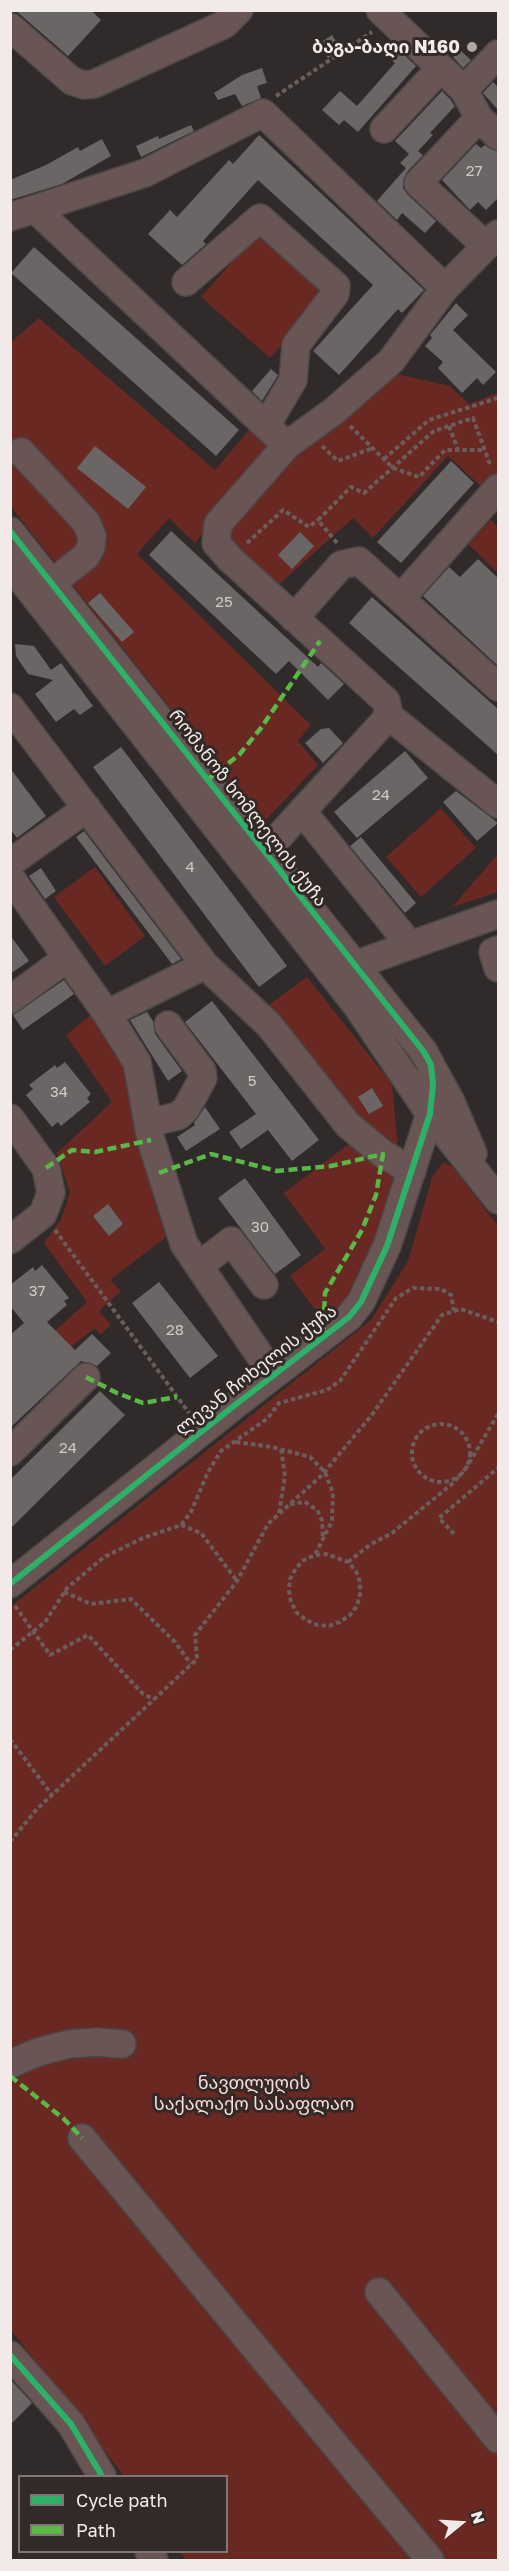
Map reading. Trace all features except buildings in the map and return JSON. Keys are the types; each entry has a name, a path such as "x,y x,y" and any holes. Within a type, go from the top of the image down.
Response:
{"street":[{"path":"10,27 72,81 84,85 94,84 225,24 239,10"},
{"path":"385,15 464,90 489,127 418,183 492,240 445,288 391,361 334,411 287,445 218,524 216,543 230,559 386,701 389,716 498,804"},
{"path":"464,90 498,54"},
{"path":"384,129 441,68"},
{"path":"23,213 144,173 263,113 445,288"},
{"path":"23,213 287,445"},
{"path":"186,282 260,218 336,286 335,294 296,345 293,380 266,426"},
{"path":"21,452 86,522 92,536 91,547 86,556 52,583"},
{"path":"401,598 495,478"},
{"name":"რომანოზ ხომლელის ქუჩა","path":"13,548 52,583 264,853 345,972 357,1006 430,1114 491,1189"},
{"name":"რომანოზ ხომლელის ქუჩა","path":"13,548 345,972 424,1052 491,1189"},
{"path":"294,618 341,565 359,561 498,687"},
{"path":"10,707 206,965 269,1025 348,1125 383,1154 412,1171"},
{"path":"264,853 389,716"},
{"path":"10,863 87,808"},
{"path":"302,811 410,945"},
{"path":"10,878 107,1014 136,1062 159,1173 184,1244 273,1375"},
{"path":"345,972 410,945 498,914"},
{"path":"498,950 493,952 498,969"},
{"path":"10,1000 67,958"},
{"path":"107,1014 206,965"},
{"path":"148,1123 178,1116 186,1109 203,1078 202,1071 168,1025"},
{"name":"რომანოზ ხომლელის ქუჩა","path":"430,1065 433,1098 430,1114"},
{"path":"430,1114 445,1117 463,1128"},
{"name":"ლევან ჩოხელის ქუჩა","path":"13,1595 202,1431 349,1317 361,1302 387,1246 430,1114"},
{"path":"10,1118 46,1168 51,1193 43,1214 10,1240"},
{"path":"198,1266 231,1241 264,1285"},
{"path":"10,1452 86,1377"},
{"path":"10,2064 38,2052 69,2044 97,2042 122,2044"},
{"path":"82,2138 430,2560"},
{"path":"380,2292 498,2439"},
{"path":"10,2355 71,2424 101,2475"}],"path":[{"path":"263,113 274,97 385,15"},
{"path":"384,459 429,420 498,398"},
{"path":"334,411 393,468 419,477 446,450 485,450"},
{"path":"230,559 283,510 309,527 351,487 364,493 434,430 473,418 495,478"},
{"path":"449,426 458,450"},
{"path":"318,442 338,461 373,448"},
{"path":"318,520 353,562"},
{"path":"43,1214 202,1431"},
{"path":"10,1650 45,1622 64,1592 104,1557 143,1538 181,1525 191,1512 208,1472 221,1451 268,1418 279,1403 327,1390 340,1381 396,1298 413,1288 441,1289 451,1295 454,1311"},
{"path":"10,1842 52,1795 196,1659 195,1635 237,1581 268,1524 325,1472 371,1416 442,1316 460,1309 498,1322"},
{"path":"348,1562 371,1544 393,1533 437,1498 465,1470 498,1414"},
{"path":"437,1424 455,1428 468,1442 469,1462 465,1470 449,1482 430,1481 422,1476 412,1460 414,1441 427,1427 437,1424"},
{"path":"236,1442 280,1449 310,1457 325,1472 333,1493 332,1521 315,1555"},
{"path":"279,1513 285,1476 280,1449"},
{"path":"454,1534 439,1518 498,1468"},
{"path":"290,1504 305,1503 317,1510 322,1520 323,1539"},
{"path":"181,1525 201,1533 237,1581"},
{"path":"326,1554 348,1562 356,1571 360,1582 357,1606 350,1615 329,1626 317,1625 297,1613 289,1591 290,1579 296,1568 304,1560 315,1555 326,1554"},
{"path":"64,1592 91,1604 130,1599 175,1642 191,1664"},
{"path":"13,1595 33,1632 50,1655 88,1635 143,1694 154,1699"},
{"path":"10,1739 52,1795"}],"green space":[{"path":"261,229 330,291 270,358 201,297"},
{"path":"39,318 215,470 251,428 272,446 195,543 169,518 137,554 311,725 298,741 318,765 262,824 11,507 11,342"},
{"path":"388,372 450,386 469,404 498,393 498,473 484,489 448,456 373,538 353,518 276,587 219,537 303,444"},
{"path":"491,520 498,527 498,573 468,544"},
{"path":"441,808 476,848 421,897 386,857"},
{"path":"498,854 498,892 452,907"},
{"path":"95,867 145,936 105,966 54,897"},
{"path":"307,977 392,1084 401,1180 389,1218 350,1295 323,1320 290,1276 325,1249 284,1193 362,1134 266,1007"},
{"path":"91,1015 131,1075 170,1234 110,1280 121,1291 99,1311 111,1325 100,1335 95,1328 11,1393 11,1370 87,1302 44,1243 61,1219 70,1193 57,1153 112,1102 66,1035"},
{"name":"ნავთლუღის საქალაქო სასაფლაო","path":"443,1162 452,1166 498,1226 498,2560 186,2560 181,2553 228,2553 228,2475 123,2475 11,2330 10,1607 371,1320 408,1261 432,1178"}],"marked path":[{"path":"207,780 239,755 261,728 320,641"},
{"path":"46,1168 72,1150 95,1152 151,1140"},
{"path":"159,1173 211,1154 277,1171 331,1166 383,1154 376,1195 362,1230 325,1293 323,1336"},
{"path":"86,1377 143,1403 177,1397"},
{"path":"10,2076 64,2119 82,2138"}],"cycle path":[{"path":"10,531 424,1052 431,1065 433,1085 430,1114 387,1246 361,1302 349,1317 10,1584"},
{"path":"10,2355 71,2424 101,2475"}],"place":[{"name":"ბაგა-ბაღი N160","path":"472,47"}]}
